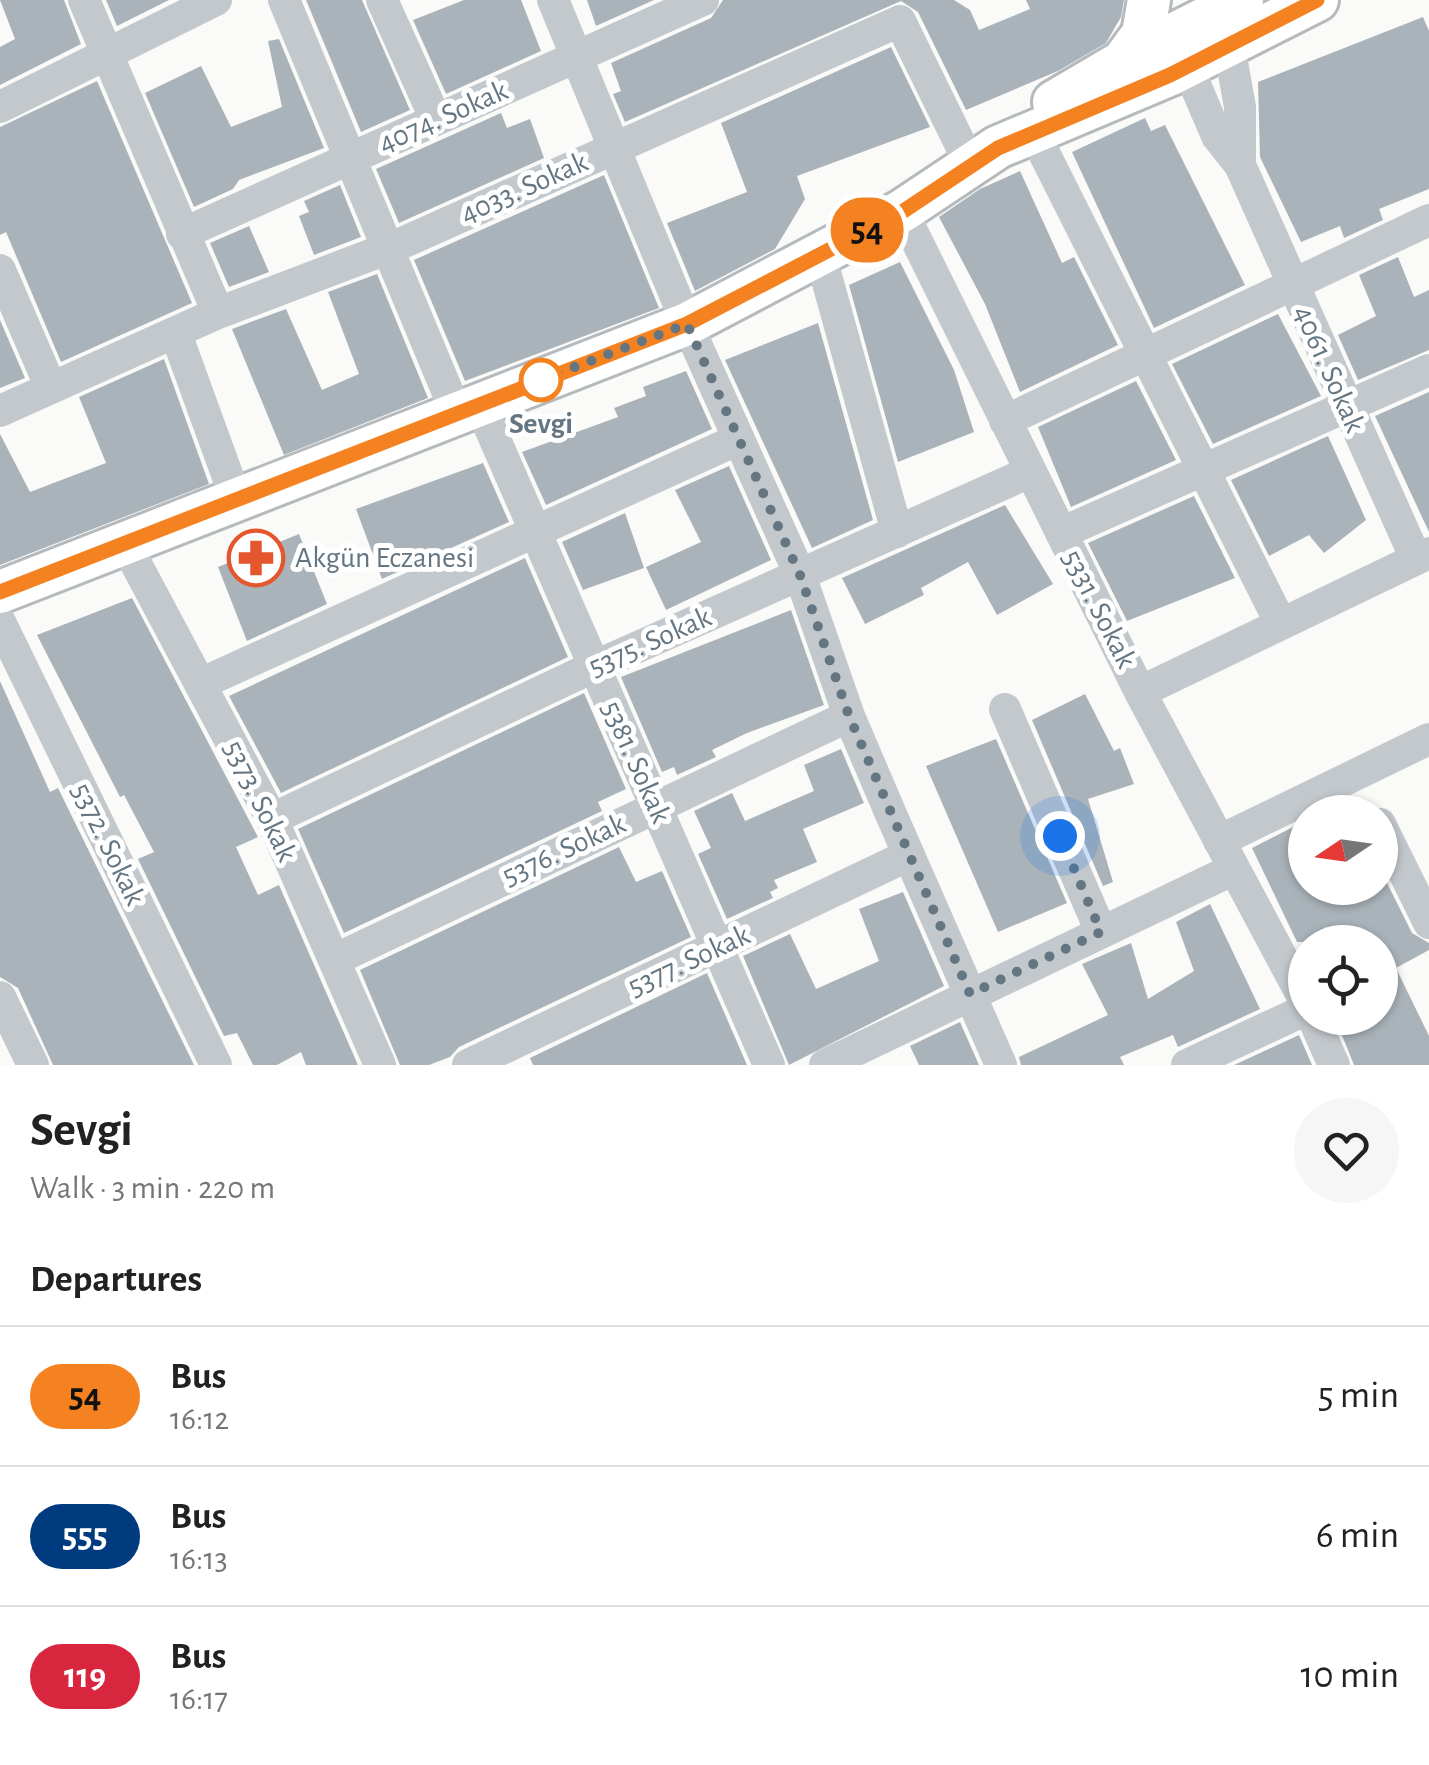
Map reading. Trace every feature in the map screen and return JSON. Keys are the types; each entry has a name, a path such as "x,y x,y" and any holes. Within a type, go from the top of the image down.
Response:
{"main road":[{"path":"0,592 687,324 902,212 1001,148 1050,104 1128,76 1167,25 1226,29 1312,2"}],"street":[{"path":"84,0 109,50 182,234 218,313"},
{"path":"0,107 216,0"},
{"name":"5381. Sokak","path":"284,0 388,248 535,532 769,1065"},
{"path":"382,0 436,120"},
{"path":"553,0 687,324 800,575 849,716 1001,1065"},
{"name":"4074. Sokak","path":"182,234 704,0"},
{"name":"4033. Sokak","path":"0,411 218,313 388,248 614,148 895,10 1001,148 1146,355 1281,624"},
{"name":"4061. Sokak","path":"1167,25 1209,119 1228,154 1240,165"},
{"name":"4061. Sokak","path":"1226,29 1240,165 1346,406 1423,556"},
{"name":"4061. Sokak","path":"1128,76 1160,88 1186,92 1209,119"},
{"name":"5331. Sokak","path":"902,212 1140,692 1288,970"},
{"path":"1004,422 1429,220"},
{"path":"820,254 897,532"},
{"path":"0,270 51,388"},
{"path":"176,334 236,499"},
{"path":"1061,533 1429,370"},
{"path":"200,684 739,439"},
{"name":"5375. Sokak","path":"272,819 594,667 1030,472"},
{"name":"5373. Sokak","path":"126,545 272,819 380,1065"},
{"path":"1140,692 1423,556"},
{"name":"5372. Sokak","path":"0,622 216,1065"},
{"path":"1005,709 1101,932"},
{"name":"5376. Sokak","path":"334,960 849,716"},
{"path":"826,1065 1101,932 1356,775 1429,740"},
{"path":"1356,775 1366,795"},
{"name":"5377. Sokak","path":"468,1065 909,855"},
{"path":"1398,861 1429,924"},
{"path":"0,997 33,1065"},
{"path":"1187,1065 1288,1018"},
{"path":"1321,1035 1334,1065"}],"building":[{"path":"0,0 64,0 81,44 0,85 0,47 15,39"},
{"path":"106,0 169,0 117,26"},
{"path":"306,0 362,0 410,110 361,132"},
{"path":"464,0 521,0 541,51 446,94 413,20"},
{"path":"587,0 654,0 596,26"},
{"path":"723,0 954,0 970,10 979,30 1030,9 1026,0 1124,0 1121,17 1106,43 1058,71 966,110 918,12 901,1 625,122 613,94 621,91 611,63 711,18"},
{"path":"1423,17 1429,31 1429,189 1379,209 1383,220 1344,238 1340,226 1301,242 1260,157 1258,82"},
{"path":"279,39 324,148 239,180 233,189 194,207 145,93 201,66 231,127 282,107 268,41"},
{"path":"891,47 930,127 797,176 805,199 775,249 695,291 667,223 747,192 721,123"},
{"path":"97,81 192,303 61,362 6,232 0,235 0,127"},
{"path":"501,113 507,128 530,119 544,158 399,223 376,169"},
{"path":"1145,118 1151,131 1165,125 1245,285 1154,328 1072,152"},
{"path":"1020,171 1062,263 1074,257 1118,345 1020,392 985,304 939,217 980,189"},
{"path":"604,175 659,308 465,381 414,260"},
{"path":"340,185 361,237 314,255 299,216 309,212 304,201"},
{"path":"249,226 269,272 229,287 210,243"},
{"path":"1398,257 1414,297 1429,290 1429,350 1358,380 1338,335 1376,316 1359,275"},
{"path":"900,262 954,370 974,432 898,462 849,285"},
{"path":"377,274 428,398 284,455 232,329 286,309 322,390 359,374 328,292"},
{"path":"1278,314 1321,396 1213,444 1172,364"},
{"path":"0,320 25,378 0,388"},
{"path":"818,323 873,520 812,548 725,360"},
{"path":"164,359 209,484 0,565 0,434 30,492 106,463 79,397"},
{"path":"686,371 712,429 546,505 522,452 618,417 614,408 646,396 643,387"},
{"path":"1136,381 1176,460 1071,507 1038,427"},
{"path":"1429,392 1429,532 1375,416"},
{"path":"1328,436 1366,520 1324,553 1309,535 1269,556 1231,480"},
{"path":"483,463 509,522 382,579 356,509"},
{"path":"729,466 771,560 666,610 646,567 701,542 675,490"},
{"path":"1194,496 1235,578 1127,621 1088,543"},
{"path":"1005,505 1053,584 997,615 968,562 921,588 924,595 865,624 842,578"},
{"path":"625,513 644,568 583,590 562,542"},
{"path":"299,534 327,604 247,641 218,567"},
{"path":"525,558 568,657 281,793 229,696"},
{"path":"132,598 258,837 236,847 258,895 279,885 358,1065 306,1065 301,1052 277,1065 253,1065 237,1033 224,1036 138,859 154,852 124,795 120,797 37,635"},
{"path":"791,610 824,705 747,733 712,750 716,757 677,775 674,767 662,772 621,677"},
{"path":"0,681 50,792 58,788 194,1065 53,1065 18,988 0,977"},
{"path":"584,693 626,789 598,802 602,811 344,933 298,829"},
{"path":"1085,694 1114,751 1120,748 1134,784 1088,799 1113,882 1103,886 1032,720"},
{"path":"996,739 1067,903 998,932 926,766"},
{"path":"841,749 864,803 803,829 817,862 774,880 778,888 770,892 773,898 727,919 698,854 711,848 694,811 732,793 745,821 814,791 804,765"},
{"path":"1288,830 1288,905 1398,905 1412,933 1429,943 1429,950 1398,967 1398,925 1289,925 1252,848"},
{"path":"619,847 636,882 662,871 691,937 459,1047 450,1057 429,1065 400,1065 360,970"},
{"path":"903,892 944,986 789,1065 743,956 790,934 816,989 879,961 859,909"},
{"path":"1210,904 1260,1009 1178,1047 1173,1035 1120,1057 1124,1065 1021,1065 1019,1057 1108,1015 1082,964 1131,943 1148,999 1194,971 1176,922"},
{"path":"1398,972 1429,1036 1429,1065 1354,1065 1342,1035 1398,1035"},
{"path":"707,973 747,1065 533,1065 530,1058"},
{"path":"960,1022 979,1065 919,1065 910,1046"},
{"path":"1299,1035 1312,1065 1234,1065"}],"bus line":[{"name":"54","path":"0,592 687,324 902,212 998,148 1170,75 1317,0"}],"place":[{"name":"Sevgi","path":"541,380"},
{"name":"Akgün Eczanesi","path":"256,558"}],"route":[{"path":"541,380 687,324 800,575 849,716 970,994 1101,932 1060,836"}]}
